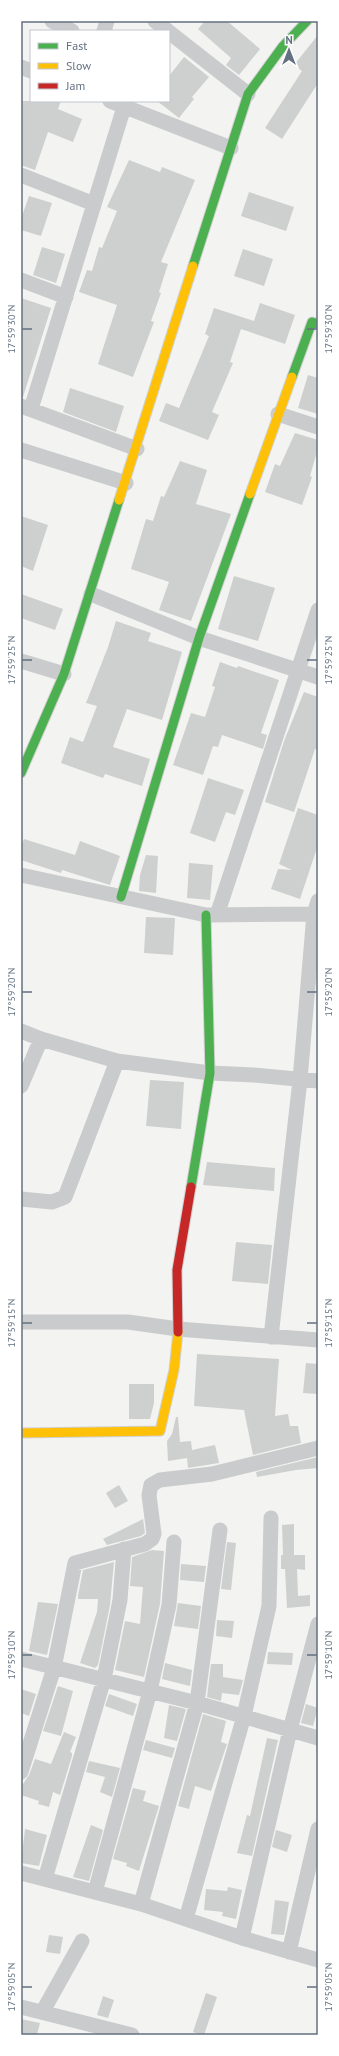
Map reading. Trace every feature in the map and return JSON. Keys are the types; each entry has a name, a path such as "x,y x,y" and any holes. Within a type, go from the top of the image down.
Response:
{"street":[{"path":"52,21 70,30"},
{"path":"156,21 168,30"},
{"path":"21,773 64,674 91,594 248,94 283,46 307,21"},
{"path":"170,32 248,94"},
{"path":"113,102 232,148"},
{"path":"124,106 66,297 26,407 137,449"},
{"path":"21,176 94,204"},
{"path":"21,280 66,297"},
{"path":"121,897 200,638 278,414 312,322 318,324"},
{"path":"278,414 318,427"},
{"path":"21,450 126,483"},
{"path":"91,594 200,638 318,677"},
{"path":"21,1433 160,1431 174,1370 178,1329 177,1270 210,1073 208,1050 211,915 318,610"},
{"path":"21,662 64,674"},
{"path":"21,875 211,915 316,908 300,1080 271,1337"},
{"path":"21,1031 41,1039 118,1061 210,1073 318,1081"},
{"path":"21,1086 41,1039"},
{"path":"21,1199 52,1202 65,1197 118,1061"},
{"path":"21,1322 128,1322 178,1329 318,1340"},
{"path":"21,1772 54,1668 75,1563 145,1544 154,1537 149,1495 151,1485 160,1480 212,1474 318,1448"},
{"path":"186,1919 244,1716 269,1606 271,1518"},
{"path":"142,1904 197,1703 220,1530"},
{"path":"95,1892 150,1691 169,1605 174,1542"},
{"path":"45,1879 104,1679 120,1600 124,1549"},
{"path":"242,1938 290,1730 318,1624"},
{"path":"21,1659 197,1703 318,1738"},
{"path":"290,1952 318,1829"},
{"path":"21,1873 142,1904 242,1938 318,1960"},
{"path":"43,2011 82,1941"},
{"path":"21,2007 43,2011 132,2035"}],"building":[{"path":"205,21 227,21 260,49 239,75 226,65 231,58 198,29"},
{"path":"318,35 318,83 282,139 265,128 302,71 294,65"},
{"path":"184,57 209,77 192,97 194,99 179,118 158,102 170,102 170,75"},
{"path":"21,101 61,102 58,109 82,119 73,142 48,132 35,170 21,165"},
{"path":"129,160 160,172 162,167 195,180 161,262 168,264 159,292 161,293 151,321 154,322 133,377 98,364 117,305 79,292 87,270 92,271 99,247 102,248 117,211 107,207"},
{"path":"249,192 294,207 286,231 241,216"},
{"path":"29,196 52,203 41,236 21,230 21,219"},
{"path":"42,247 65,254 56,283 33,275"},
{"path":"243,249 273,259 264,286 234,276"},
{"path":"21,298 51,308 23,397 21,396"},
{"path":"260,303 295,315 285,344 241,329 230,362 233,363 212,412 219,415 208,440 159,421 166,403 179,408 209,336 205,334 214,308 254,321"},
{"path":"308,375 318,378 318,414 298,408"},
{"path":"70,388 124,406 116,432 63,412"},
{"path":"295,433 318,440 318,448 310,476 312,477 302,505 265,492 275,464 280,466"},
{"path":"180,461 207,470 196,504 231,514 191,621 159,610 169,582 131,569 146,519 153,521 161,496 164,497"},
{"path":"21,516 48,525 33,571 21,566"},
{"path":"234,576 275,588 258,641 218,629"},
{"path":"21,594 63,609 55,630 21,618"},
{"path":"116,621 151,633 148,641 182,652 162,720 127,709 113,747 150,759 142,786 105,774 103,778 61,763 70,737 83,742 97,706 86,703 108,647"},
{"path":"220,662 237,668 238,666 279,680 261,733 267,735 263,749 222,735 218,747 213,746 203,775 173,765 191,713 205,717 215,687 212,686"},
{"path":"304,692 318,697 318,750 315,749 294,812 265,802 284,741"},
{"path":"208,778 244,790 235,815 226,812 215,842 190,833"},
{"path":"298,808 318,815 318,845 300,899 271,889 278,869 292,870 279,864"},
{"path":"24,839 75,855 80,841 120,856 110,885 62,870 61,873 21,860 21,847"},
{"path":"146,855 158,856 156,893 139,891 140,875"},
{"path":"189,863 213,865 210,900 187,898"},
{"path":"146,917 175,918 173,955 144,953"},
{"path":"150,1080 184,1082 181,1129 146,1126"},
{"path":"207,1162 275,1168 274,1191 203,1185"},
{"path":"236,1242 272,1245 268,1284 232,1281"},
{"path":"197,1354 279,1359 275,1416 288,1414 290,1426 298,1426 301,1443 253,1455 244,1410 194,1406"},
{"path":"306,1363 318,1364 318,1394 303,1393"},
{"path":"129,1384 154,1384 154,1403 150,1419 129,1419"},
{"path":"176,1417 178,1417 180,1442 191,1441 192,1450 215,1445 219,1463 188,1468 187,1458 168,1461 167,1441 172,1434"},
{"path":"318,1457 318,1468 296,1470 257,1477 256,1472"},
{"path":"119,1485 128,1501 115,1508 106,1493"},
{"path":"143,1519 145,1533 141,1536 107,1545 103,1539"},
{"path":"294,1524 294,1555 305,1555 305,1570 297,1569 298,1596 310,1595 310,1606 287,1608 285,1569 281,1569 281,1555 283,1555 282,1525"},
{"path":"227,1542 236,1543 231,1590 221,1589"},
{"path":"152,1550 164,1551 160,1604 144,1677 115,1670 125,1621 140,1624 143,1587 130,1586 132,1557"},
{"path":"114,1562 110,1605 98,1665 95,1668 80,1663 97,1612 98,1599 78,1599 78,1596 83,1570"},
{"path":"181,1564 206,1566 204,1582 180,1580"},
{"path":"38,1602 58,1604 47,1655 29,1651"},
{"path":"178,1603 201,1606 198,1629 174,1626"},
{"path":"217,1620 234,1621 232,1638 216,1636"},
{"path":"268,1652 293,1653 292,1665 267,1664"},
{"path":"165,1663 192,1670 190,1686 162,1679"},
{"path":"211,1664 223,1664 223,1677 243,1680 239,1695 222,1693 221,1701 207,1697"},
{"path":"58,1686 73,1691 61,1736 43,1731"},
{"path":"21,1689 36,1694 29,1716 21,1713"},
{"path":"109,1694 137,1704 133,1716 105,1706"},
{"path":"306,1704 318,1708 313,1726 301,1723"},
{"path":"169,1705 186,1709 177,1741 164,1738"},
{"path":"203,1714 226,1721 221,1742 227,1744 211,1791 195,1786 189,1809 178,1806"},
{"path":"64,1732 76,1737 70,1752 72,1753 72,1756 60,1795 53,1792 49,1807 38,1804 39,1801 21,1795 21,1783 23,1784 29,1775 35,1759 51,1764"},
{"path":"267,1738 278,1740 252,1856 237,1853 247,1815 250,1816"},
{"path":"146,1740 175,1748 172,1758 143,1750"},
{"path":"89,1761 120,1768 112,1797 100,1792 105,1777 86,1772"},
{"path":"133,1788 146,1791 143,1801 159,1806 139,1871 126,1866 127,1863 113,1859"},
{"path":"91,1825 103,1830 89,1881 73,1877"},
{"path":"25,1829 47,1835 39,1866 21,1863"},
{"path":"276,1830 292,1835 287,1852 272,1847"},
{"path":"228,1887 242,1890 236,1919 222,1916 223,1912 204,1910 206,1889 227,1891"},
{"path":"275,1900 289,1902 284,1935 271,1934"},
{"path":"49,1935 63,1937 60,1954 46,1952"},
{"path":"206,1993 217,1997 204,2035 201,2035 193,2032"},
{"path":"103,1996 114,2000 108,2018 97,2015"},
{"path":"21,2019 40,2023 37,2035 21,2035"}],"traffic: fast":[{"path":"193,266 248,94 283,46 307,21"},
{"path":"292,377 312,322 318,324"},
{"path":"121,897 199,638 250,494"},
{"path":"21,773 64,674 119,500"},
{"path":"191,1187 210,1073 206,915"}],"traffic: slow":[{"path":"119,500 193,266"},
{"path":"250,494 292,377"},
{"path":"21,1433 160,1431 174,1370 178,1332"}],"traffic: jam":[{"path":"178,1332 177,1270 191,1187"}]}
